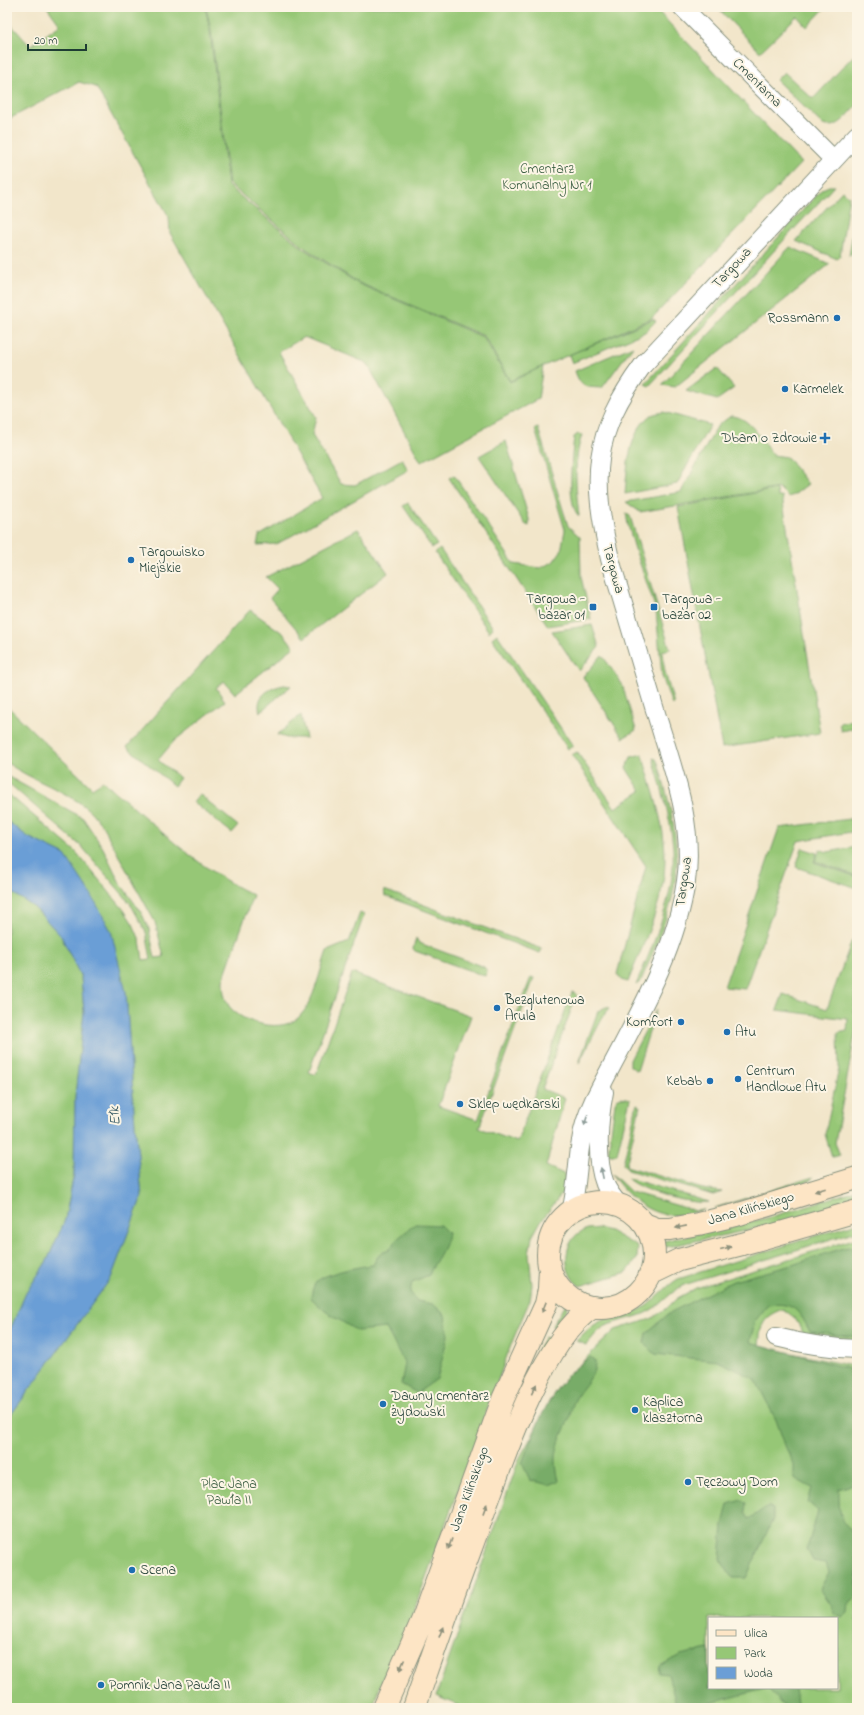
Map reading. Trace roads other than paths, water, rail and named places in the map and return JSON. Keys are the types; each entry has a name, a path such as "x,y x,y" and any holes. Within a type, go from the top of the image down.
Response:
{"street":[{"name":"Cmentarna","path":"682,7 833,159"},
{"name":"Targowa","path":"571,1212 577,1182 581,1140 586,1119 608,1072 649,993 668,948 684,896 688,859 685,820 674,773 604,536 598,482 603,440 618,403 643,365 833,159 857,136"},
{"name":"Targowa","path":"608,1072 600,1122 601,1166 604,1182 611,1195 620,1206"},
{"name":"Jana Kilińskiego","path":"644,1224 657,1229 670,1229 698,1224 736,1215 857,1178"},
{"path":"595,1203 620,1206 637,1217 644,1224 648,1232 653,1248 653,1266 650,1274 639,1292 632,1298 613,1307 593,1307 570,1298 561,1290 550,1268 549,1247 552,1237 560,1223 571,1212 578,1208 595,1203"},
{"path":"650,1274 680,1260 857,1211"},
{"name":"Jana Kilińskiego","path":"384,1708 422,1621 503,1399 546,1304 549,1289 550,1268"},
{"name":"Jana Kilińskiego","path":"414,1708 503,1458 527,1402 554,1352 570,1327 581,1314 593,1307"},
{"path":"776,1337 801,1344 836,1348 857,1348"}],"water":[{"name":"Ełk","path":"7,821 28,837 65,855 91,894 111,931 126,992 135,1125 142,1196 111,1278 7,1420 7,1337 26,1293 47,1261 65,1220 74,1174 75,1097 84,1012 81,977 61,936 35,908 7,889"}],"place":[{"name":"Rossmann","path":"837,318"},
{"name":"Karmelek","path":"785,389"},
{"name":"Dbam o Zdrowie","path":"825,438"},
{"name":"Targowisko Miejskie","path":"131,560"},
{"name":"Targowa - bazar 01","path":"593,607"},
{"name":"Targowa - bazar 02","path":"654,607"},
{"name":"Bezglutenowa Arula","path":"497,1008"},
{"name":"Komfort","path":"681,1022"},
{"name":"Atu","path":"727,1032"},
{"name":"Centrum Handlowe Atu","path":"738,1079"},
{"name":"Kebab","path":"710,1081"},
{"name":"Sklep wędkarski","path":"460,1104"},
{"name":"Dawny cmentarz żydowski","path":"383,1404"},
{"name":"Kaplica klasztorna","path":"635,1410"},
{"name":"Tęczowy Dom","path":"688,1482"},
{"name":"Scena","path":"132,1570"},
{"name":"Pomnik Jana Pawła II","path":"101,1685"}],"park label":[{"name":"Cmentarz Komunalny Nr 1","path":"547,178"},
{"name":"Plac Jana Pawła II","path":"229,1492"}]}
